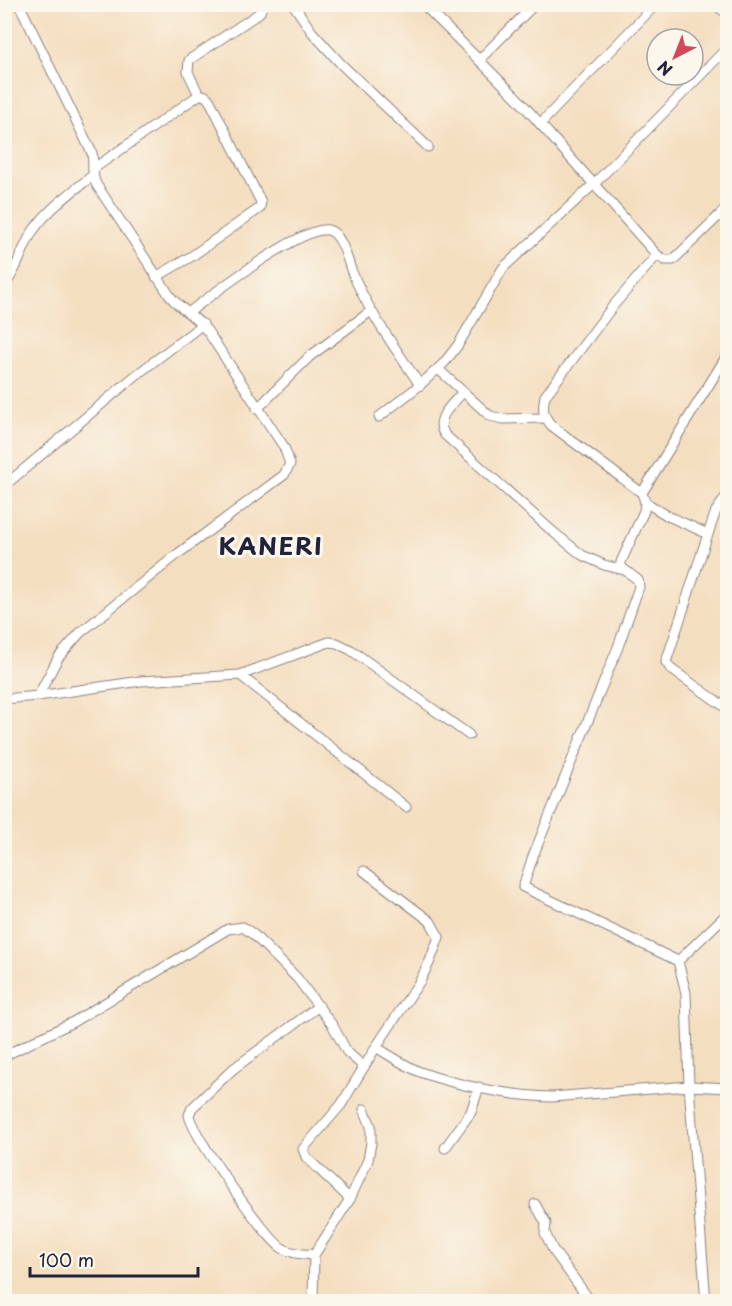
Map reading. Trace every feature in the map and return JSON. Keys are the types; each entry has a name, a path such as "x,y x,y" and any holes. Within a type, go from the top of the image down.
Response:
{"street":[{"path":"19,4 92,153 94,162 92,172 156,277 177,305 203,324 284,447 290,464 284,475 179,553 80,633 58,658 38,696"},
{"path":"199,95 188,72 189,60 255,16 260,12 262,4"},
{"path":"293,4 312,32 342,65 429,147"},
{"path":"423,4 540,124 657,255 665,260 673,260 728,207"},
{"path":"479,60 535,4"},
{"path":"540,124 656,4"},
{"path":"714,4 728,14"},
{"path":"379,417 438,369 458,345 503,268 594,184 728,47"},
{"path":"4,285 12,276 24,246 34,229 49,212 92,172 199,95 203,95 212,105 261,202 260,208 192,256 156,277"},
{"path":"188,313 242,272 277,251 321,230 329,230 340,242 352,273 372,311 420,385"},
{"path":"657,255 613,306 559,376 545,396 542,408 545,418 552,426 668,516 708,534"},
{"path":"257,409 309,357 372,311"},
{"path":"4,486 135,376 203,324"},
{"path":"624,570 621,562 644,511 643,497 728,354"},
{"path":"438,369 490,416 503,419 545,418"},
{"path":"462,393 444,414 440,423 445,435 582,555 604,565 624,570 638,580 639,587 618,647 533,856 523,887 678,961"},
{"path":"728,494 716,511 666,662 671,669 728,709"},
{"path":"4,699 141,681 240,675 319,645 337,643 351,650 468,735"},
{"path":"240,675 406,807"},
{"path":"350,1199 306,1157 303,1149 341,1105 420,981 439,937 430,921 364,871"},
{"path":"678,961 726,916"},
{"path":"4,1056 73,1022 228,929 243,927 297,978 333,1026 347,1052 364,1067"},
{"path":"678,961 686,993 689,1086 706,1302"},
{"path":"314,1255 290,1252 282,1248 264,1231 210,1153 189,1115 192,1108 233,1068 318,1006"},
{"path":"376,1047 420,1071 479,1087 532,1097 689,1086 728,1088"},
{"path":"445,1148 471,1112 479,1087"},
{"path":"313,1302 314,1255 350,1199 368,1161 371,1126 364,1109"},
{"path":"536,1204 546,1223 545,1233 553,1250 591,1302"}],"district":[{"name":"KANERI","path":"271,547"}]}
